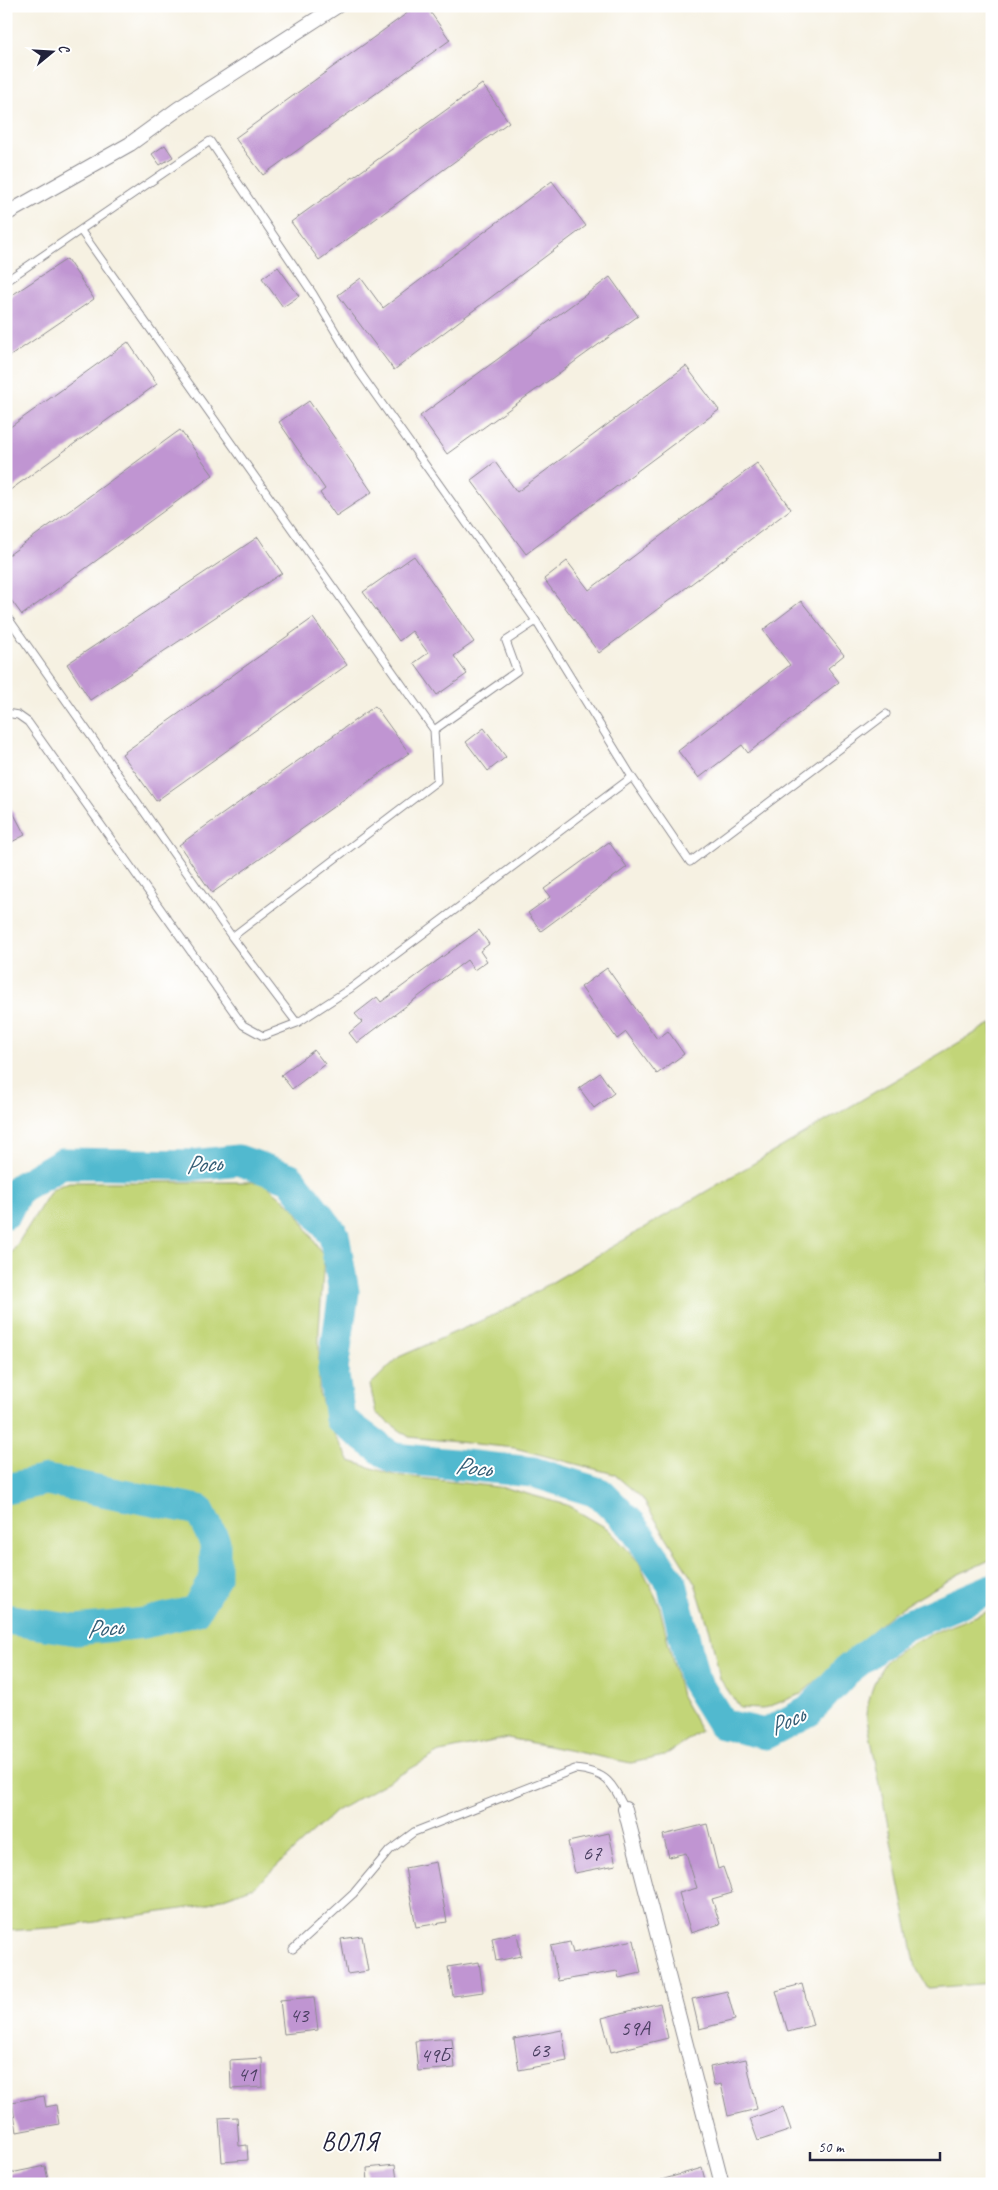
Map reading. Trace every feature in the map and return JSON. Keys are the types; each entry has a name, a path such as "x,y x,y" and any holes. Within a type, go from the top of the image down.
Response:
{"street":[{"path":"6,214 130,144 178,109 337,6"},
{"path":"625,1810 722,2184"}],"lane":[{"path":"6,281 210,141 312,294 360,373 536,621 632,777 690,862 886,714"},
{"path":"80,231 434,730 437,781 232,937"},
{"path":"6,615 232,937 297,1023"},
{"path":"434,730 518,670 506,641 536,621"},
{"path":"6,713 18,714 28,722 244,1025 263,1036 297,1023 351,988 632,777"},
{"path":"293,1949 353,1894 390,1850 414,1832 575,1770 592,1771 612,1782 625,1810"}],"green space":[{"path":"992,1023 992,1559 959,1574 894,1612 801,1694 763,1709 740,1708 720,1679 710,1631 695,1583 642,1498 614,1474 515,1448 409,1437 376,1413 370,1385 399,1357 505,1310"},
{"path":"69,1182 263,1182 294,1208 324,1257 319,1330 319,1392 330,1427 350,1461 394,1475 506,1488 567,1505 608,1529 639,1562 659,1604 681,1696 701,1731 664,1756 631,1763 508,1738 440,1752 336,1811 254,1887 201,1906 62,1927 6,1931 6,1262 52,1189"},
{"path":"992,1610 992,1983 928,1988 916,1968 866,1714 876,1679 887,1661 909,1645 923,1638 951,1625"}],"building":[{"path":"417,6 426,6 450,40 263,175 235,138"},
{"path":"482,84 509,122 319,260 291,222"},
{"path":"165,145 173,157 160,165 152,154"},
{"path":"552,181 586,226 394,370 338,295 361,278 383,308"},
{"path":"67,259 94,299 6,359 6,299"},
{"path":"278,267 299,296 283,307 262,278"},
{"path":"610,277 638,316 447,454 420,416"},
{"path":"128,342 157,384 6,493 6,430"},
{"path":"686,366 719,410 526,554 471,480 495,462 517,492"},
{"path":"309,401 372,492 336,516 320,493 325,489 279,422"},
{"path":"180,430 213,475 22,615 6,593 6,557"},
{"path":"757,463 791,509 599,653 544,579 567,561 589,590"},
{"path":"258,537 282,573 90,700 67,664"},
{"path":"414,556 474,642 454,656 467,674 437,695 414,663 428,653 412,631 399,641 363,592"},
{"path":"801,601 844,655 828,668 839,682 748,753 742,745 699,778 678,751 790,665 763,630"},
{"path":"313,618 347,665 156,801 122,754"},
{"path":"375,706 409,753 212,893 179,845"},
{"path":"484,728 506,757 488,771 466,742"},
{"path":"6,799 25,835 6,845"},
{"path":"609,842 627,867 541,931 528,913 550,897 544,889"},
{"path":"479,930 489,944 480,951 487,961 474,970 467,960 357,1043 349,1033 362,1022 355,1014 377,997 381,1002"},
{"path":"607,968 657,1039 668,1031 684,1054 657,1074 626,1032 617,1039 581,987"},
{"path":"314,1050 325,1064 292,1089 281,1075"},
{"path":"600,1073 614,1093 594,1108 579,1088"},
{"path":"707,1824 718,1869 723,1867 732,1893 712,1899 720,1924 691,1933 679,1893 697,1888 686,1853 669,1857 663,1835"},
{"path":"609,1833 616,1865 575,1873 568,1842"},
{"path":"436,1862 447,1922 416,1927 405,1868"},
{"path":"517,1933 521,1956 496,1961 492,1938"},
{"path":"362,1936 368,1971 347,1974 341,1939"},
{"path":"634,1940 641,1973 619,1978 617,1971 558,1981 551,1946 570,1942 573,1953"},
{"path":"479,1962 483,1992 453,1996 448,1967"},
{"path":"802,1984 813,2025 788,2032 776,1991"},
{"path":"727,1991 735,2020 699,2029 692,1999"},
{"path":"314,1997 318,2030 284,2034 280,2000"},
{"path":"660,2003 668,2038 611,2052 602,2018"},
{"path":"562,2030 567,2061 519,2070 514,2039"},
{"path":"452,2038 455,2068 418,2071 415,2041"},
{"path":"262,2058 263,2087 231,2089 230,2060"},
{"path":"746,2059 757,2109 728,2116 721,2084 714,2086 710,2067"},
{"path":"44,2096 46,2107 56,2105 59,2124 17,2132 12,2102"},
{"path":"783,2107 791,2130 758,2141 750,2119"},
{"path":"237,2117 239,2146 247,2145 248,2160 222,2162 219,2118"},
{"path":"395,2165 397,2180 387,2181 387,2184 368,2184 367,2168"},
{"path":"45,2166 49,2184 6,2184 6,2174"},
{"path":"702,2168 706,2184 662,2184 661,2180"}],"waterway":[{"name":"Рось","path":"6,1213 18,1189 62,1163 193,1165 238,1160 290,1178 334,1235 344,1292 333,1369 340,1419 393,1458 533,1472 600,1493 632,1525 672,1583 694,1679 722,1724 765,1734 809,1711 846,1671 902,1627 992,1589"},
{"name":"Рось","path":"6,1489 46,1480 199,1510 215,1542 215,1578 195,1611 145,1623 76,1630 6,1619"}],"district":[{"name":"ВОЛЯ","path":"350,2141"}]}
